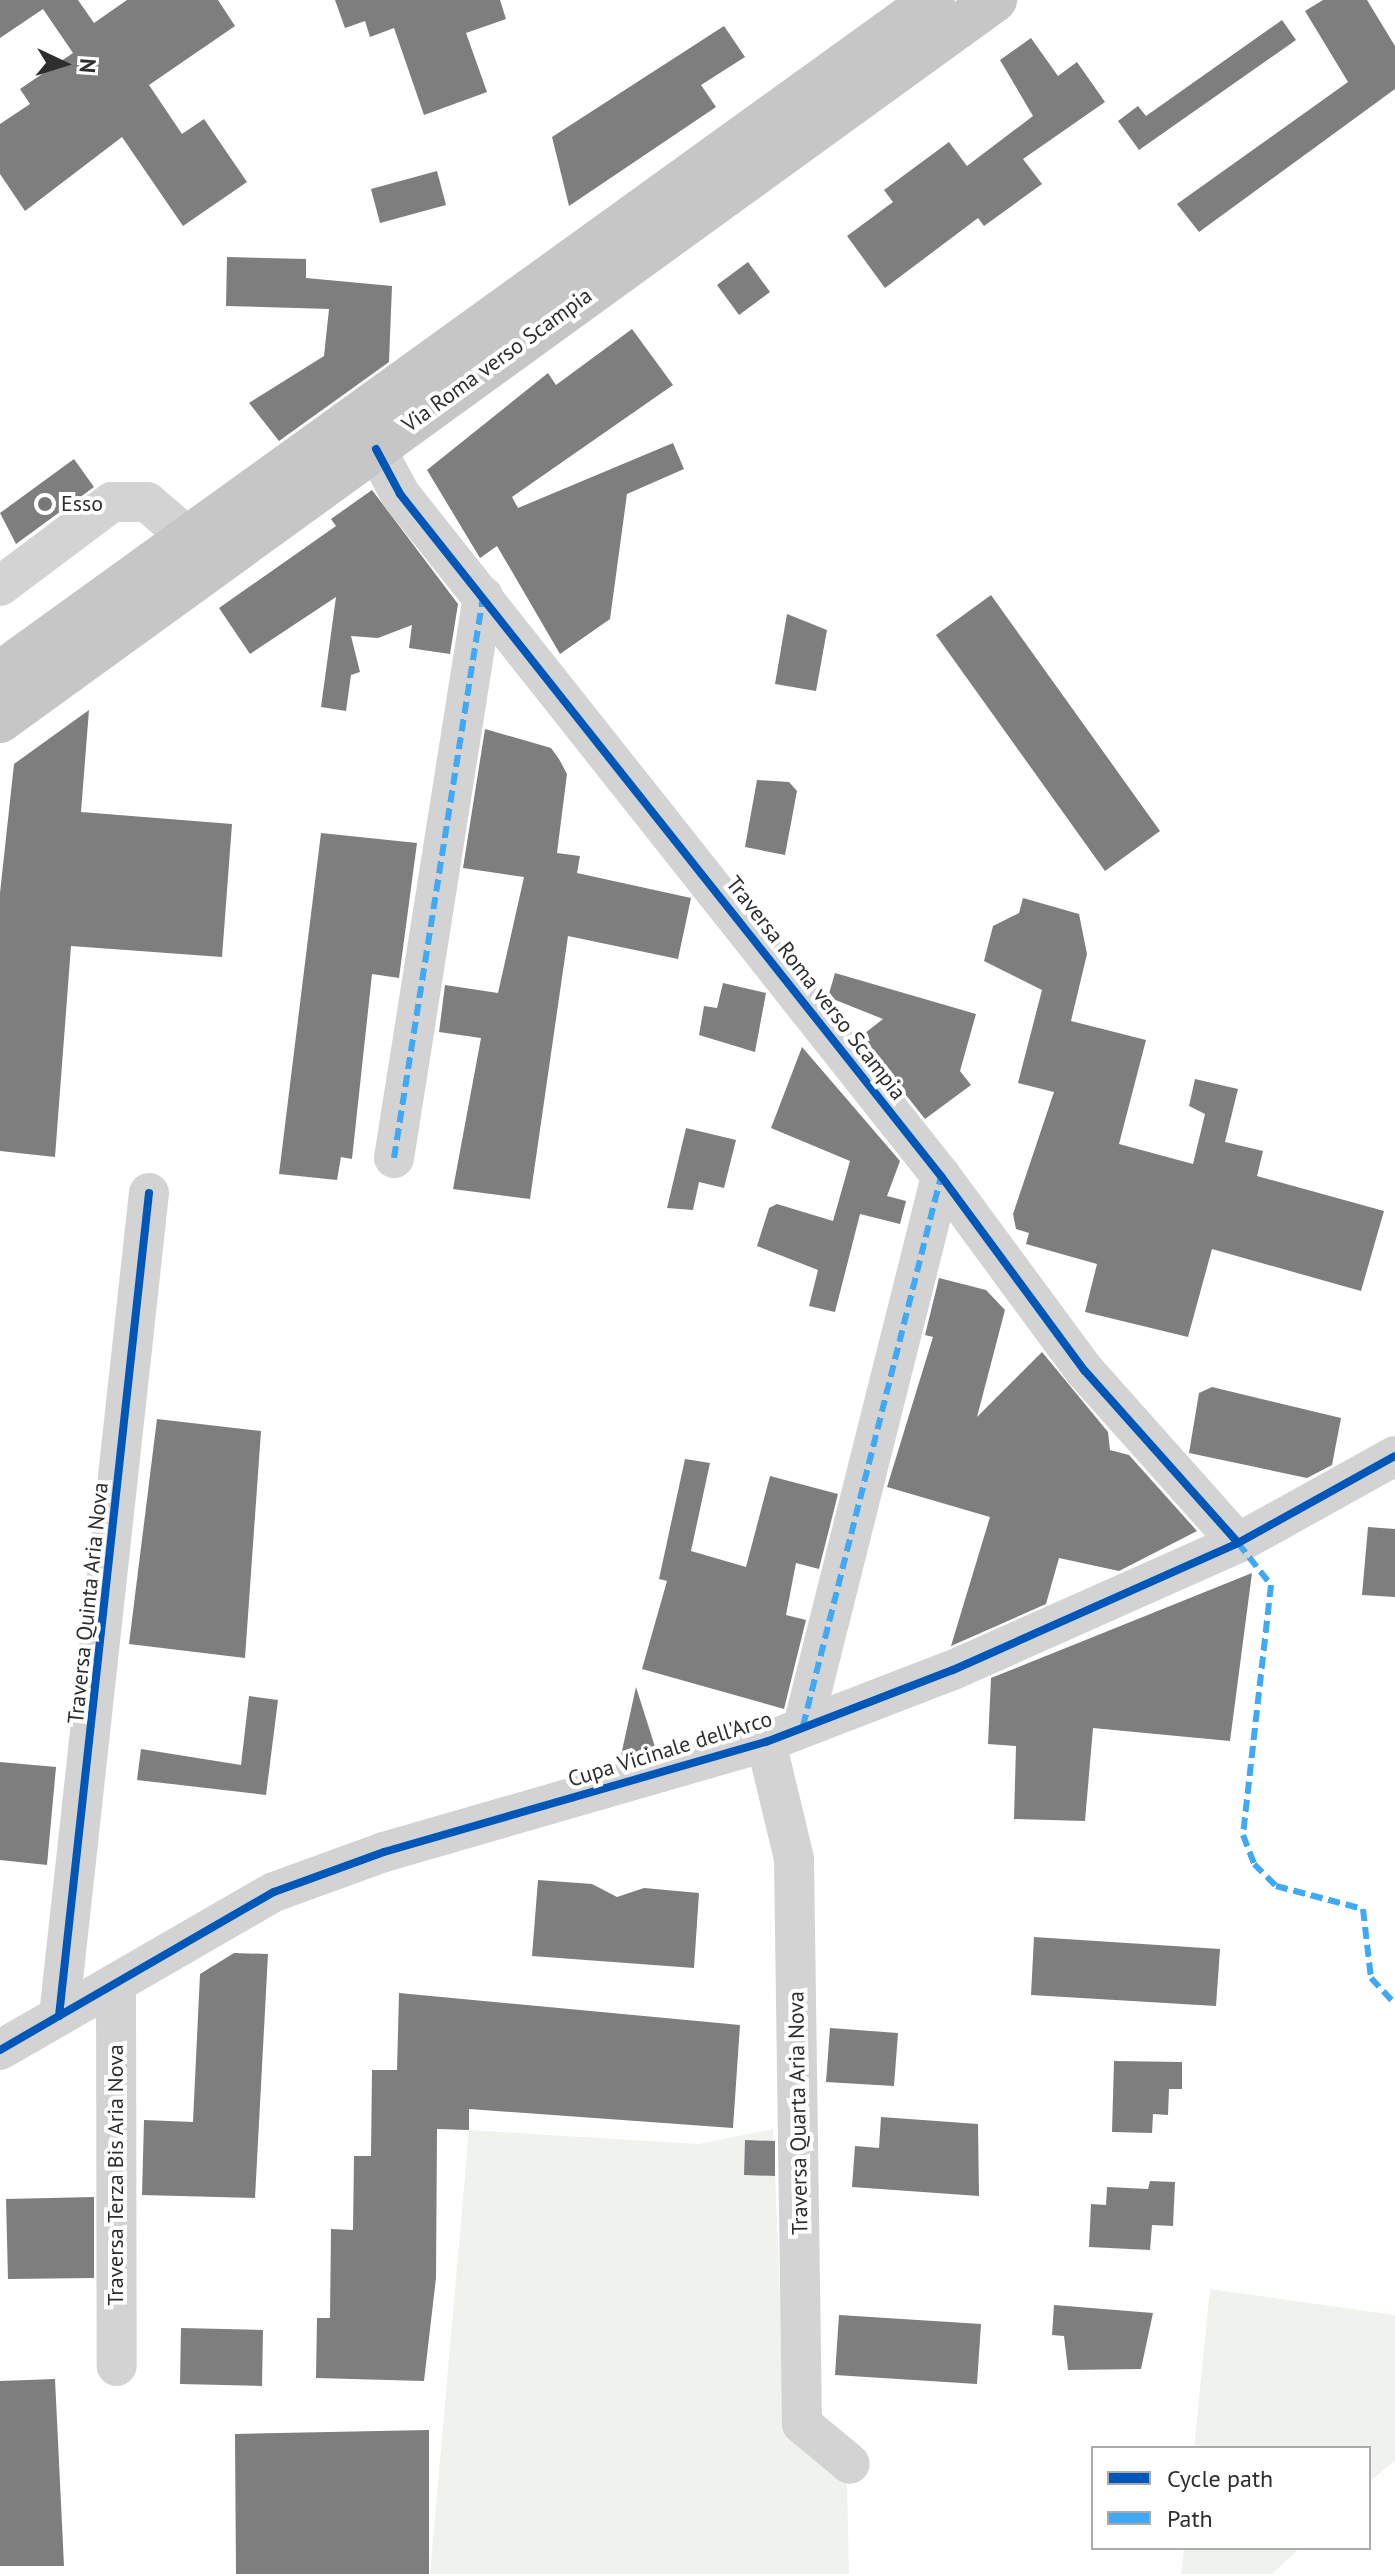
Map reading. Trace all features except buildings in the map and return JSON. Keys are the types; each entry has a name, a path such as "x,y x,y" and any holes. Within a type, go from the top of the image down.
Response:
{"main road":[{"name":"Via Roma verso Scampia","path":"1,664 188,537 933,0"},
{"name":"Via Roma verso Scampia","path":"0,721 995,0"}],"street":[{"name":"Traversa Roma verso Scampia","path":"376,449 400,494 941,1176 1085,1371 1238,1543"},
{"path":"0,586 112,502 147,502 188,537"},
{"path":"394,1158 483,596"},
{"path":"803,1726 941,1176"},
{"name":"Traversa Quinta Aria Nova","path":"59,2016 149,1193"},
{"name":"Cupa Vicinale dell'Arco","path":"0,2050 287,1887 384,1852 766,1742 953,1670 1238,1543 1395,1456"},
{"name":"Traversa Quarta Aria Nova","path":"766,1742 794,1859 802,2424 850,2464"},
{"name":"Traversa Terza Bis Aria Nova","path":"116,1983 117,2366"}],"shaded area":[{"path":"773,2129 786,2429 847,2484 849,2574 430,2574 469,2130 698,2144"},
{"path":"1210,2289 1395,2315 1395,2461 1371,2480 1371,2446 1194,2446"},
{"path":"1184,2550 1298,2550 1272,2574 1181,2574"}],"marked path":[{"path":"394,1158 483,597"},
{"path":"803,1726 941,1176"},
{"path":"1238,1543 1271,1585 1243,1835 1254,1864 1276,1886 1363,1909 1371,1978 1395,2004"}],"cycle path":[{"path":"376,449 400,494 941,1176 1085,1371 1238,1543"},
{"path":"59,2016 149,1193"},
{"path":"0,2050 274,1892 384,1852 766,1742 953,1670 1238,1543 1395,1456"}],"place":[{"name":"Esso","path":"45,504"}]}
